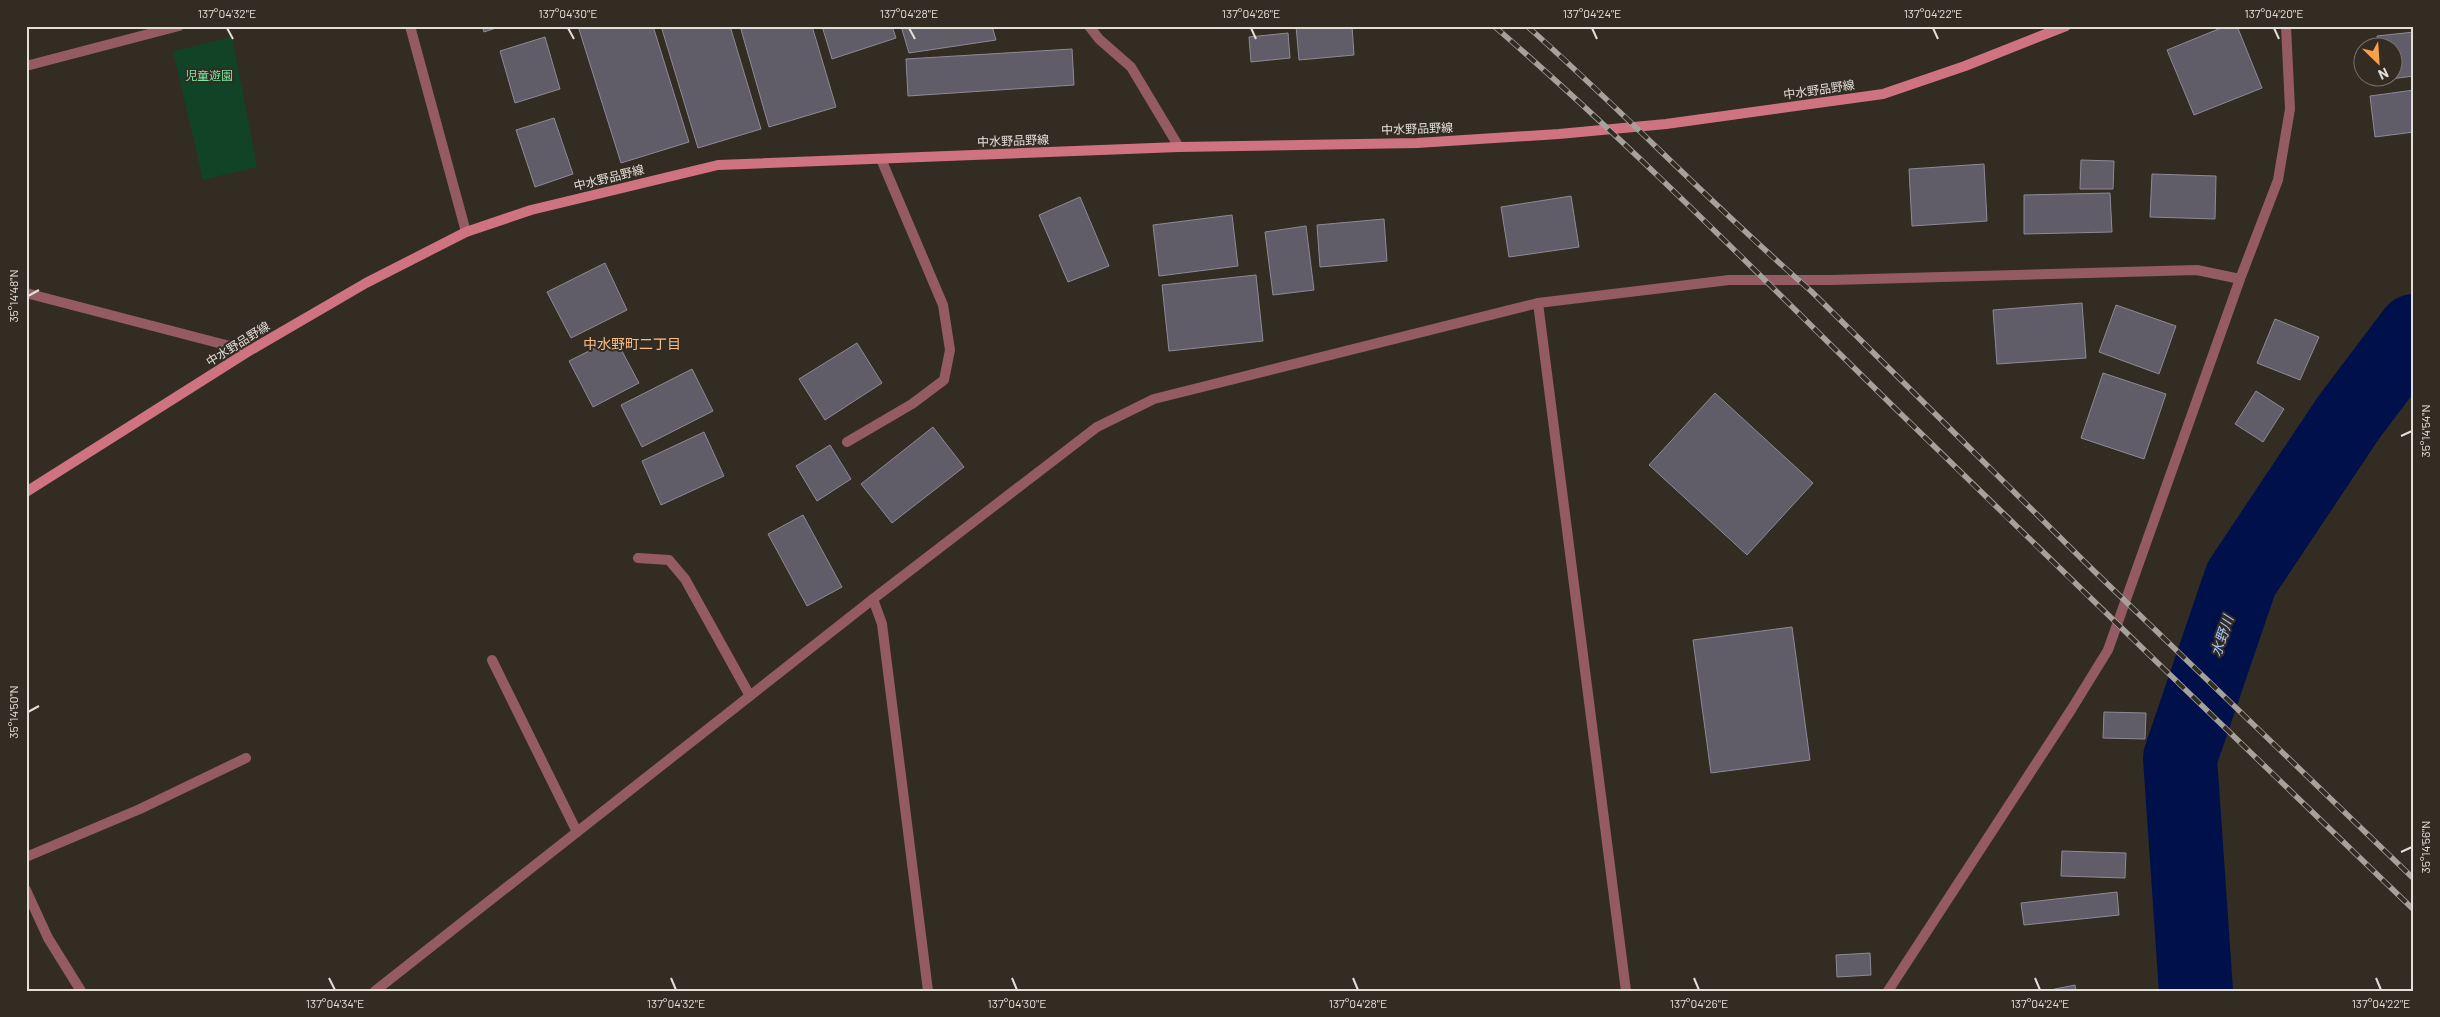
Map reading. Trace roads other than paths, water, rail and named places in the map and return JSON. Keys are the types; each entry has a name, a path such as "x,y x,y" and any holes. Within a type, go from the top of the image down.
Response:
{"main road":[{"name":"中水野品野線","path":"26,492 249,351 366,283 466,232 531,210 718,165 1179,147 1417,143 1559,134 1666,124 1883,94 1965,66 2066,26"}],"street":[{"path":"26,66 179,26"},
{"path":"410,26 466,232"},
{"path":"1089,26 1100,39 1131,67 1179,147"},
{"path":"1888,991 2108,650 2240,279 2278,180 2290,108 2286,26"},
{"path":"847,442 912,404 944,380 950,350 943,305 881,159"},
{"path":"375,991 872,600 1097,427 1154,399 1538,303 1729,280 1832,280 2197,270 2240,279"},
{"path":"26,293 249,351"},
{"path":"1538,303 1626,991"},
{"path":"638,558 669,560 686,579 750,696"},
{"path":"872,600 882,624 928,991"},
{"path":"492,660 577,832"},
{"path":"26,857 140,810 246,758"},
{"path":"26,890 48,938 81,991"}],"waterway":[{"name":"水野川","path":"2196,991 2180,758 2241,579 2349,417 2414,331"}],"railway":[{"path":"1494,26 1599,120 1701,218 2414,910"},
{"path":"1527,26 1739,226 1811,291 2094,571 2414,879"}],"district":[{"name":"中水野町二丁目","path":"632,344"}],"park label":[{"name":"児童遊園","path":"209,76"}]}
